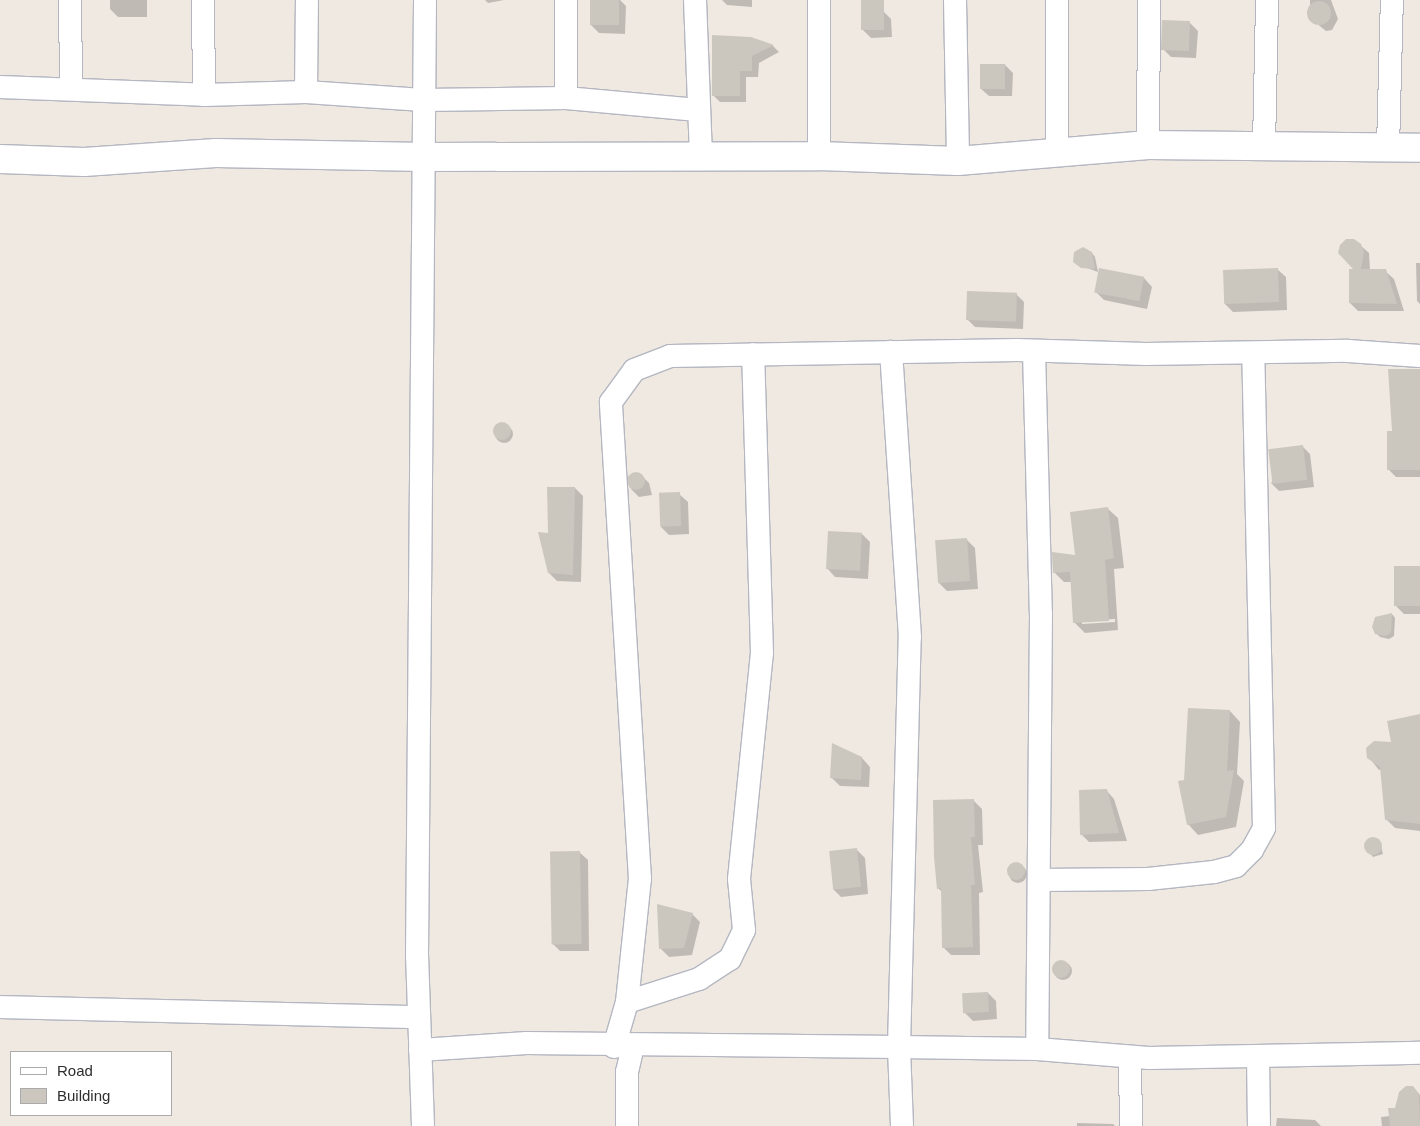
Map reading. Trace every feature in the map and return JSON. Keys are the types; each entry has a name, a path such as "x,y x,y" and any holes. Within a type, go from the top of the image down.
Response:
{"street":[{"path":"70,0 71,88"},
{"path":"203,0 204,95"},
{"path":"306,92 307,0"},
{"path":"422,1126 417,956 424,0"},
{"path":"566,0 566,98"},
{"path":"696,0 697,110 700,158"},
{"path":"819,0 819,156"},
{"path":"955,0 958,161"},
{"path":"1057,0 1057,152"},
{"path":"1148,145 1149,0"},
{"path":"1264,146 1267,0"},
{"path":"1388,148 1392,0"},
{"path":"0,87 71,88 204,95 306,92 423,100 566,98 697,110"},
{"path":"0,159 84,162 216,153 424,157 700,158 819,156 958,161 1148,145 1420,148"},
{"path":"1034,351 1042,614 1037,1049"},
{"path":"628,1126 627,1072 623,1046 640,879 611,402 634,370 670,356 753,354 1034,351 1348,351 1420,356"},
{"path":"891,352 910,637 899,1047 902,1126"},
{"path":"1040,880 1148,879 1214,872 1236,866 1252,850 1264,828 1253,352"},
{"path":"627,1002 700,979 730,959 744,930 739,879 762,653 753,354"},
{"path":"0,1007 419,1017"},
{"path":"420,1050 527,1043 623,1046 1037,1049 1130,1058 1420,1053"},
{"path":"1258,1056 1259,1126"},
{"path":"1130,1058 1132,1126"}],"building":[{"path":"590,0 619,0 619,25 590,25"},
{"path":"861,0 884,0 884,30 861,30"},
{"path":"1319,1 1324,2 1330,8 1330,18 1324,24 1319,25 1314,24 1308,18 1307,13 1308,8 1314,2"},
{"path":"1162,20 1190,21 1189,51 1161,50"},
{"path":"712,35 751,37 774,45 752,56 752,71 740,71 740,96 712,96"},
{"path":"980,64 1005,64 1005,89 980,89"},
{"path":"1346,239 1354,239 1361,244 1364,252 1361,269 1386,269 1397,304 1349,303 1349,269 1353,269 1338,253 1340,245"},
{"path":"1083,247 1092,252 1095,269 1081,268 1073,262 1074,252"},
{"path":"1099,268 1144,277 1139,301 1094,293"},
{"path":"1278,268 1279,302 1224,304 1223,270"},
{"path":"967,291 1017,293 1016,322 966,320"},
{"path":"1388,369 1420,369 1420,470 1387,470 1387,431 1392,431"},
{"path":"498,422 506,422 511,427 509,438 498,440 493,435 493,427"},
{"path":"1303,445 1307,480 1273,484 1268,449"},
{"path":"636,472 642,475 645,481 642,487 636,490 630,487 627,481 630,475"},
{"path":"547,487 575,487 573,575 548,573 538,532 548,533"},
{"path":"680,492 681,526 660,527 659,493"},
{"path":"1108,507 1114,558 1105,560 1109,621 1073,623 1070,572 1053,573 1052,552 1075,555 1070,512"},
{"path":"828,531 862,533 860,571 826,569"},
{"path":"967,538 970,581 938,583 935,540"},
{"path":"1394,566 1420,566 1420,606 1394,606"},
{"path":"1392,613 1391,633 1385,636 1375,634 1372,627 1375,617"},
{"path":"1188,708 1230,710 1227,771 1234,770 1226,817 1187,825 1178,781 1184,780"},
{"path":"1420,714 1420,824 1385,820 1380,767 1367,758 1366,748 1374,741 1391,742 1387,721"},
{"path":"832,743 862,757 861,780 830,778"},
{"path":"1107,789 1119,833 1080,835 1079,790"},
{"path":"974,799 975,837 971,837 975,885 971,885 973,947 942,948 941,888 937,889 934,857 933,800"},
{"path":"1373,837 1379,840 1382,846 1379,852 1373,855 1367,852 1364,846 1367,840"},
{"path":"857,848 861,887 833,890 829,851"},
{"path":"580,851 582,944 552,945 550,852"},
{"path":"1016,862 1022,865 1025,871 1022,877 1016,880 1010,877 1007,871 1010,865"},
{"path":"657,904 693,913 684,948 659,949"},
{"path":"1061,960 1067,963 1070,969 1067,975 1061,978 1055,975 1052,969 1055,963"},
{"path":"988,992 989,1012 963,1013 962,993"},
{"path":"1406,1086 1413,1086 1419,1094 1420,1126 1390,1126 1388,1108 1395,1108 1399,1092"}]}
